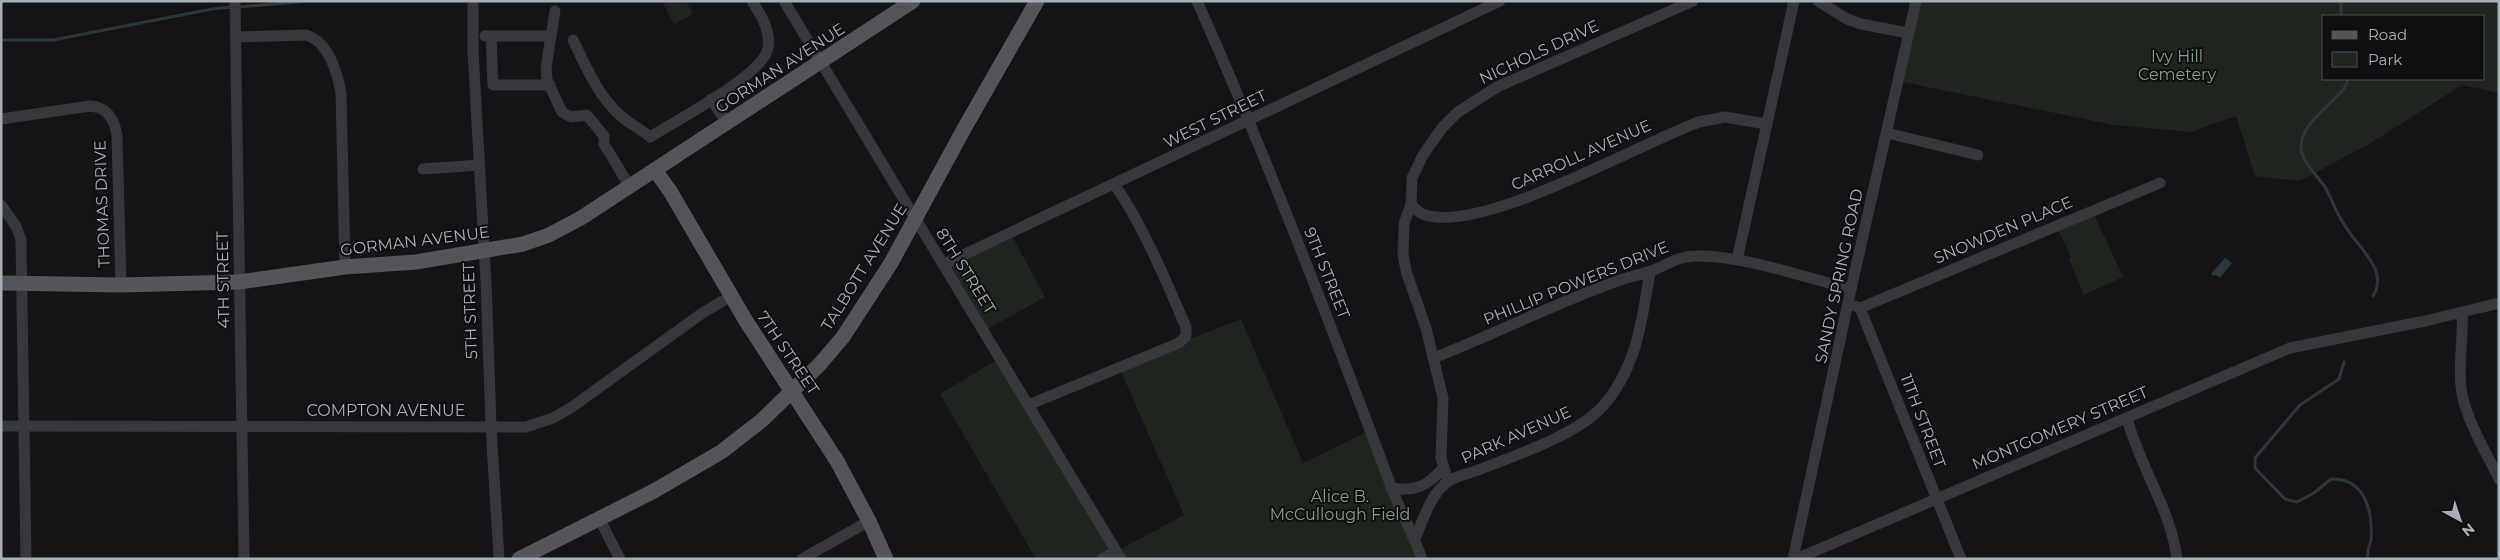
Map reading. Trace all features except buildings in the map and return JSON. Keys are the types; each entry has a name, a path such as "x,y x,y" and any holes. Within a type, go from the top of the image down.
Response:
{"main road":[{"name":"GORMAN AVENUE","path":"1,283 121,285 239,282 345,267 416,262 523,244 550,235 581,218 913,1"},
{"name":"TALBOTT AVENUE","path":"519,559 600,520 668,484 721,452 761,421 793,391 843,337 881,280 969,119 1037,1"},
{"name":"7TH STREET","path":"655,170 670,191 731,296 837,461 869,521 886,559"}],"street":[{"name":"4TH STREET","path":"234,1 244,559"},
{"name":"5TH STREET","path":"473,1 478,165 484,251 490,426 499,559"},
{"path":"573,40 596,85 608,102 623,118 650,137 726,91 764,59 768,48 766,27 752,1"},
{"name":"8TH STREET","path":"784,1 1119,555"},
{"name":"9TH STREET","path":"1197,1 1249,121 1354,385 1391,488 1415,539 1422,559"},
{"name":"WEST STREET","path":"944,264 1249,121 1474,6 1500,1"},
{"name":"NICHOLS DRIVE","path":"1448,481 1443,468 1443,398 1426,328 1407,274 1403,255 1404,224 1411,204 1412,178 1431,142 1442,128 1476,99 1519,76 1692,1"},
{"path":"1737,260 1794,1"},
{"path":"1818,1 1847,19 1861,24 1908,33"},
{"name":"SANDY SPRING ROAD","path":"1795,559 1851,289 1916,1"},
{"path":"555,11 546,68 547,80 562,112 571,117 587,115 597,126 604,136 604,144 630,187"},
{"path":"236,37 306,35 314,37 325,50 336,72 341,92 345,267"},
{"path":"474,36 550,36"},
{"path":"491,36 493,85 550,85"},
{"path":"711,99 727,124"},
{"name":"THOMAS DRIVE","path":"1,119 90,106 102,109 111,117 117,135 121,285"},
{"name":"CARROLL AVENUE","path":"1411,204 1425,215 1436,217 1479,213 1519,201 1700,122 1725,117 1766,124"},
{"path":"1887,132 1978,155"},
{"path":"423,169 478,165"},
{"name":"SNOWDEN PLACE","path":"1860,308 2160,183"},
{"path":"1028,405 1179,343 1186,336 1186,327 1145,232 1115,185"},
{"path":"1,205 16,226 21,240 26,559"},
{"name":"PHILLIP POWERS DRIVE","path":"1433,358 1493,335 1613,282 1650,272 1683,257 1695,256 1737,260 1851,289"},
{"name":"PARK AVENUE","path":"1415,539 1433,498 1448,481 1511,457 1574,429 1602,408 1616,389 1632,359 1640,334 1650,272"},
{"name":"COMPTON AVENUE","path":"1,426 490,426 526,428 553,418 572,408 701,314 731,296"},
{"path":"1848,303 1860,308"},
{"name":"MONTGOMERY STREET","path":"1795,559 2290,348 2462,313 2499,303"},
{"name":"11TH STREET","path":"1860,308 1960,559"},
{"path":"2462,313 2460,373 2462,394 2468,413 2499,479"},
{"path":"2127,418 2136,451 2168,524 2177,559"},
{"path":"1391,488 1412,490 1420,488 1435,478 1443,468"},
{"path":"600,520 620,559"},
{"path":"802,559 869,521"},
{"path":"1102,559 1119,555"}],"green space":[{"path":"668,1 686,1 693,14 674,24 663,4"},
{"name":"Ivy Hill Cemetery","path":"1916,1 2499,1 2499,93 2462,85 2371,143 2300,181 2255,176 2236,116 2191,132 2114,125 1898,81"},
{"path":"2092,210 2123,277 2084,295 2069,259 2071,257 2056,225"},
{"path":"1011,234 1045,297 984,331 944,264"},
{"name":"Alice B. McCullough Field","path":"1241,319 1303,463 1371,430 1422,559 1121,559 1116,551 1102,559 1036,559 940,394 1000,358 1117,551 1184,515 1119,367"}],"shaded area":[{"path":"2225,258 2232,263 2220,278 2216,275 2213,276 2211,274"}],"waterway":[{"path":"239,7 308,1"},
{"path":"2341,1 2341,15"},
{"path":"1,40 53,40 212,9 232,7"},
{"path":"2347,80 2346,86 2312,122 2301,144 2305,160 2325,187 2341,220 2369,258 2374,268 2377,286 2373,296"},
{"path":"2344,362 2339,379 2300,405 2255,458 2255,468 2285,499 2297,502 2314,493 2331,479 2343,480 2352,484 2359,490 2368,508 2371,529 2368,559"}]}
